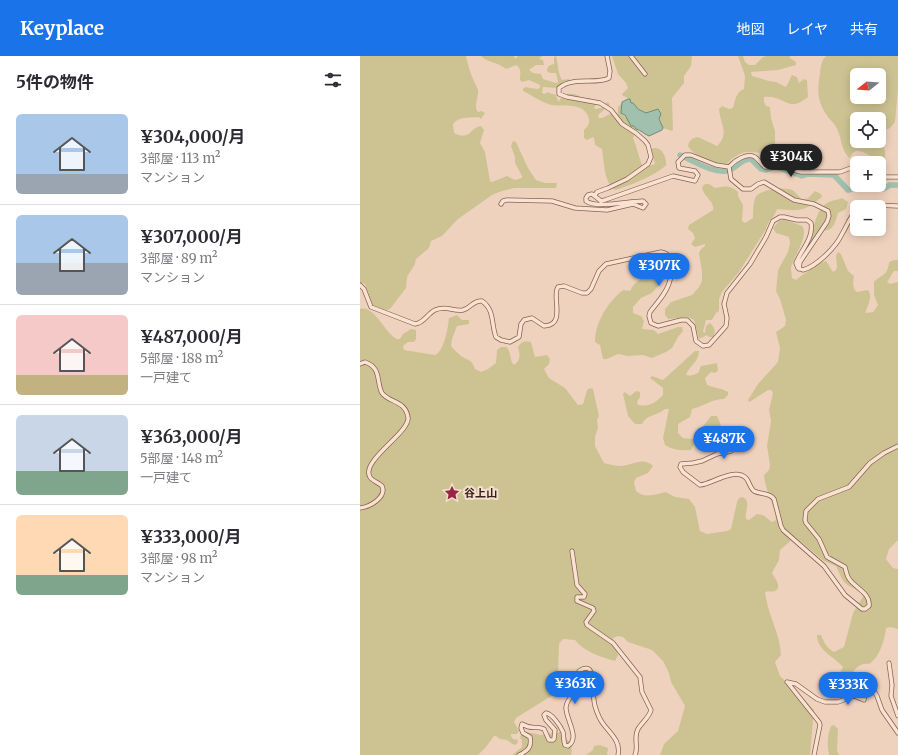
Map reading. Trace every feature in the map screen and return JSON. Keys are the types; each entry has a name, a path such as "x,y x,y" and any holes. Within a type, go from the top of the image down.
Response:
{"street":[{"path":"501,204 507,200 548,201 574,208 607,210 633,204 643,208 646,204 643,200 598,204 589,203 586,201 588,195 594,195 597,192 627,179 648,164 650,157 647,142 622,124 611,110 600,103 559,94 559,88 565,84 604,80 609,78 610,72 607,56"},
{"path":"631,56 645,74"},
{"path":"594,195 603,201 672,176 695,181 698,175 695,171 679,168 678,162 685,155 691,154 716,165 729,167 737,160 750,156 755,157 764,167 778,166 801,172 840,172 850,168"},
{"path":"729,167 731,179 743,189 751,190 758,184 764,182 794,200 814,204 828,211 829,216 827,222 800,262 799,269"},
{"path":"886,177 898,177"},
{"path":"886,206 898,206"},
{"path":"360,285 364,288 371,307 415,324 420,323 436,309 444,307 461,310 465,309 474,302 482,301 492,315 496,337 510,342 519,337 521,324 524,320 532,318 544,326 550,325 553,322 558,308 555,292 558,287 564,286 582,293 587,293 591,289 599,271 606,264 665,252 669,255 671,260 670,280 664,292 650,312 649,320 653,325 658,326 681,320 687,320 693,326 696,342 703,346 709,344 724,329 727,318 724,304 727,293 753,259 766,237 773,221 780,217 807,220 811,223 811,229 807,242 796,263 799,269"},
{"path":"799,269 806,270 831,251 850,220"},
{"path":"360,364 365,362 372,366 378,374 380,388 384,395 401,404 409,419 405,427 374,460 368,470 371,478 382,486 383,491 373,504 360,508"},
{"path":"740,438 737,447 732,452 717,454 702,461 681,464 680,467 683,472 700,485 736,474 746,478 752,489 755,491 772,496 781,526 784,530 824,566 845,595 862,609 869,606 870,604 868,598 849,579 845,568 827,557 819,539 806,522 805,514 814,502 850,487 870,463 898,446"},
{"path":"572,551 577,585 585,594 584,597 577,597 577,601 593,608 594,611 587,620 587,625 602,634 619,650 640,677 642,692 651,710 648,718 638,729 636,739 637,750 635,755"},
{"path":"889,663 892,685 891,696 898,716"},
{"path":"519,755 531,746 530,737 523,733 521,728 522,724 532,729 544,729 549,740 554,739 555,730 546,720 544,715 546,713 550,714 560,726 564,735 563,740 565,745 568,746 572,743 572,732 566,712 566,706 570,697 580,686 579,671 588,668 592,673 594,704 604,724 616,739 619,752 618,755"},
{"path":"814,755 820,725 819,722 787,682 801,687 817,699 834,703 854,696 864,700 866,683 868,681 877,696 882,710 898,733"}],"shaded area":[{"path":"360,56 466,56 470,72 478,90 476,107 478,112 482,111 485,113 481,119 479,117 465,118 455,121 453,124 454,133 464,136 481,126 484,130 480,143 485,152 490,181 492,182 507,176 515,180 522,178 515,163 515,157 511,146 513,141 516,142 528,168 536,180 545,183 557,183 556,188 514,188 499,192 492,195 458,219 442,236 431,241 429,248 416,259 415,264 407,277 406,288 390,309 386,310 373,305 365,284 362,283 360,286"},
{"path":"481,56 514,56 515,59 518,56 542,56 539,59 543,60 544,65 536,65 529,70 533,73 541,74 543,79 556,83 558,82 556,73 550,73 547,71 549,66 554,64 554,57 556,56 562,80 569,79 569,81 557,88 543,87 542,93 545,94 547,92 556,95 558,101 561,98 565,98 567,94 577,95 582,98 590,98 598,103 594,107 595,109 601,108 608,102 610,105 598,115 599,118 612,113 618,114 618,107 621,104 621,113 637,131 633,138 644,168 655,164 651,149 655,148 658,148 663,152 666,165 650,176 615,190 611,187 607,177 602,149 595,145 593,137 587,140 584,138 584,130 588,125 589,119 583,110 578,107 551,105 541,101 523,91 525,87 537,89 540,88 540,85 529,80 522,82 520,80 520,70 516,65 506,69 486,60"},
{"path":"612,56 692,56 691,66 684,76 684,83 672,98 672,131 663,128 655,110 646,113 631,104 628,98 623,96 622,94 628,88 626,83 618,74"},
{"path":"738,56 743,56 745,62 749,65 755,65 763,57 790,56 790,58 796,62 796,65 778,70 751,72 752,76 776,82 786,87 792,75 797,77 799,83 804,79 807,80 808,97 801,102 791,104 771,97 764,97 766,106 770,107 771,118 775,131 775,148 766,153 741,153 727,164 722,164 705,159 691,150 688,146 691,140 698,137 717,146 721,141 724,133 719,109 722,106 729,109 733,108 735,99 741,90 744,89 745,76"},
{"path":"826,56 898,56 898,89 895,122 890,128 886,130 886,112 850,112 850,148 884,148 885,156 870,156 857,151 852,153 849,158 846,154 836,127 828,117 820,101 818,86 822,62"},
{"path":"630,99 631,103 633,103 638,109 646,113 658,109 661,114 659,119 663,128 662,130 649,136 636,129 634,126 631,126 625,115 621,113 622,102"},
{"path":"705,184 709,184 715,188 730,187 738,192 738,196 743,205 742,221 745,223 753,218 753,205 755,198 762,192 773,189 790,189 803,200 808,198 815,191 821,194 822,197 806,208 797,210 777,209 739,272 722,292 719,299 719,311 712,320 706,320 703,332 705,333 706,326 710,323 714,330 713,337 709,337 707,335 699,339 694,320 687,317 668,319 665,315 665,309 671,302 692,295 702,281 699,253 705,244 695,247 691,244 695,238 693,233 688,229 689,225 713,210 712,204 704,194 702,187"},
{"path":"842,198 848,202 846,209 838,213 831,229 825,231 821,230 811,244 809,242 821,209 829,202"},
{"path":"784,219 802,226 804,230 802,241 791,268 792,278 796,280 826,261 833,272 837,267 836,256 838,252 841,254 848,271 854,276 854,289 857,292 868,290 870,301 865,313 873,312 878,305 874,295 874,282 886,272 891,261 898,260 898,271 894,271 887,282 890,284 898,282 898,540 889,549 886,559 893,568 898,569 898,629 891,627 886,628 881,648 876,658 869,664 861,665 854,670 843,683 838,682 837,678 843,667 823,650 818,641 817,635 821,635 829,649 834,652 844,647 853,613 864,595 849,586 841,578 836,566 824,561 795,537 780,550 779,560 772,573 778,585 777,589 774,591 765,592 768,608 779,643 781,655 775,662 780,676 814,710 810,755 660,755 664,744 678,731 685,706 671,682 669,673 663,661 652,650 628,642 623,637 618,636 613,638 618,655 615,661 588,651 575,640 563,639 559,644 558,674 568,677 571,680 568,687 516,718 514,722 519,731 517,734 511,734 511,736 513,739 518,740 517,744 514,745 507,740 494,736 478,755 360,755 360,309 370,311 375,315 388,332 397,339 400,339 403,334 411,329 416,330 416,339 414,342 409,342 404,345 404,350 435,355 441,349 443,344 447,333 449,318 457,315 462,320 469,320 469,324 457,326 451,346 461,356 470,361 475,369 481,372 496,363 497,350 501,347 506,347 508,349 511,361 514,365 519,359 519,345 525,341 531,342 535,357 547,355 550,359 549,364 544,369 549,378 565,388 578,405 583,404 587,390 590,388 593,389 599,416 597,420 598,428 595,437 595,446 604,463 624,466 637,462 645,462 653,466 648,473 636,478 634,482 636,491 643,495 654,495 666,492 675,497 689,499 695,507 700,531 707,534 731,529 737,502 739,498 743,497 747,502 746,519 749,520 757,514 763,515 772,522 776,520 775,514 766,487 764,475 769,470 770,465 767,446 771,421 769,410 773,393 771,390 768,390 749,402 748,400 758,384 778,362 780,348 776,332 785,326 786,320 776,291 778,270 788,252 790,243 789,237 776,233 773,228 779,221"},
{"path":"657,258 662,262 665,270 658,286 652,293 641,298 633,307 633,313 641,316 644,321 642,329 654,330 658,334 678,327 682,327 683,331 672,348 652,358 643,355 628,356 618,354 607,359 603,359 600,345 595,342 597,327 603,313 617,295 623,290 630,291 635,284 651,270 653,266 649,263 645,265 644,263 647,259"},
{"path":"695,351 699,351 699,355 686,375 694,375 699,372 701,366 717,363 718,371 715,373 711,372 705,378 707,385 726,391 728,392 728,395 724,399 716,400 692,409 690,417 678,424 678,433 683,438 692,439 698,437 698,433 711,416 717,416 721,425 705,439 695,442 691,450 678,450 665,445 663,438 669,409 665,409 647,418 642,424 635,424 628,416 623,394 625,392 630,396 636,391 640,392 640,397 637,402 638,405 649,405 655,402 663,395 663,388 650,378 652,376 663,380"},
{"path":"834,725 838,729 837,751 839,755 829,755 828,737 831,726"},
{"path":"527,732 541,735 560,732 571,745 571,755 512,755 522,747 522,740 520,738 521,735"},
{"path":"600,745 608,748 607,755 586,755 593,750 594,746"}],"waterway":[{"path":"680,155 704,167 718,171 730,170 743,161 751,159 761,169 766,170 774,166 802,176 808,174 834,175 848,190 858,188 883,189 890,185 898,185"}],"place":[{"name":"谷上山","path":"452,493"}]}
